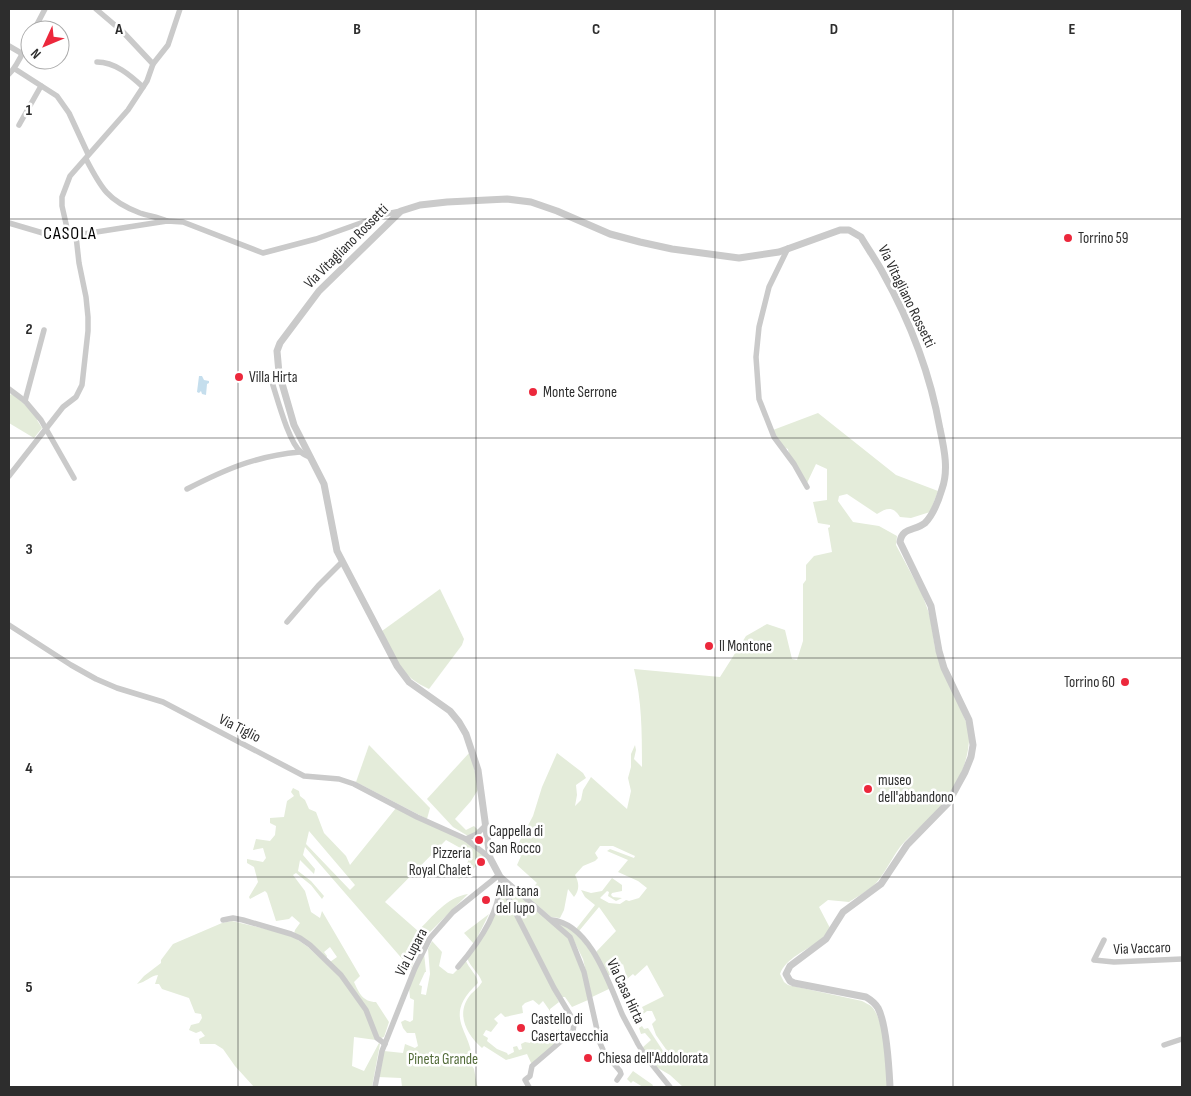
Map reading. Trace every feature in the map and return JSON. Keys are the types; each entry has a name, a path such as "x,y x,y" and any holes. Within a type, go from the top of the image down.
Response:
{"street":[{"path":"96,9 123,32 153,64"},
{"path":"69,237 62,206 62,197 70,176 128,110 143,87 153,64 168,45 180,9"},
{"path":"9,46 20,53"},
{"path":"9,74 15,69 20,56"},
{"path":"97,62 106,62 115,66 143,87"},
{"path":"15,69 57,96 70,113 99,183 111,198 132,210 167,221"},
{"path":"19,125 41,86"},
{"name":"Via Vitagliano Rossetti","path":"499,875 490,858 478,770 466,734 450,711 409,682 397,666 342,562 334,538 328,496 324,484 294,425 284,390 277,361 277,351 280,343 319,291 401,211 420,205 508,199 531,202 610,234 672,249 739,258 769,255 840,230 849,230 861,237 883,272 912,331 929,374 946,457 943,488 925,523 916,528 906,530 900,536 900,542 931,606 944,668 970,720 973,745 965,772 948,803 907,845 881,884 842,912 826,939 790,966 786,974 794,984 866,998 873,1002 882,1020 890,1087"},
{"path":"9,223 53,236 69,237 167,221 182,222 263,254 316,239 379,216 401,211"},
{"path":"9,476 63,407 76,396 82,385 88,317 76,236"},
{"path":"788,248 769,287 759,327 756,357 758,399 774,437 794,464 807,487"},
{"path":"25,401 44,330"},
{"path":"270,376 285,422 296,446 300,452 311,458"},
{"path":"9,389 25,401 41,420 74,478"},
{"path":"187,489 228,468 277,454 300,452"},
{"path":"286,622 342,562"},
{"name":"Via Tiglio","path":"9,625 96,679 117,688 163,702 304,776 339,779 354,784 466,839 490,858"},
{"path":"466,839 477,834 485,826"},
{"path":"499,875 563,930 574,944 584,972 600,1043 604,1052 621,1074 616,1080"},
{"path":"458,967 478,943 491,918 500,892 499,875"},
{"path":"499,875 504,890 561,1001 572,1018 574,1028 573,1031 532,1066 530,1076 525,1080 529,1087"},
{"name":"Via Lupara","path":"385,1044 415,968 430,938 453,912 499,875"},
{"path":"223,920 234,918 243,920 300,938 310,945 345,980 366,1010 377,1038 385,1044 375,1087"},
{"name":"Via Casa Hirta","path":"550,919 558,920 574,930 594,953 638,1044 670,1087"},
{"name":"Via Vaccaro","path":"1104,940 1094,960 1114,962 1182,959"},
{"path":"1164,1045 1182,1039"}],"green space":[{"path":"11,394 17,397 38,418 37,420 42,428 34,438 9,423 9,396"},
{"path":"818,413 896,475 938,491 930,512 911,518 900,517 895,511 890,509 877,514 847,494 839,496 838,501 853,522 879,526 897,536 896,545 922,594 930,616 935,648 969,729 968,751 962,772 952,791 934,814 900,847 877,882 849,902 828,900 819,907 830,928 819,941 787,963 780,974 788,985 862,1001 872,1007 877,1014 883,1034 888,1087 683,1087 670,1075 653,1065 652,1061 674,1065 675,1062 656,1035 652,1024 656,1020 652,1011 647,1011 642,1015 641,1013 644,1011 642,1007 664,996 647,965 635,976 633,974 627,979 623,964 608,976 596,952 616,931 599,907 579,931 576,929 595,905 585,897 581,890 591,893 602,891 612,878 622,885 622,891 612,893 611,895 622,898 616,901 608,896 609,892 607,891 600,898 609,903 620,904 626,900 639,898 647,888 638,881 618,872 628,860 607,851 610,849 634,858 635,856 613,846 600,846 595,853 598,858 583,866 575,875 578,883 577,892 574,897 568,889 564,910 560,918 551,917 526,895 537,883 517,865 521,856 514,852 533,816 542,787 557,753 583,773 586,778 576,785 575,806 581,800 583,790 591,777 627,809 631,791 628,778 631,767 631,754 635,745 634,759 642,767 640,705 634,669 720,677 746,636 767,624 785,630 792,659 797,660 803,641 803,584 806,580 806,565 814,556 832,552 828,528 830,525 818,523 813,502 827,500 827,469 816,464 807,483 789,455 788,449 783,447 773,430"},
{"path":"440,589 464,639 462,645 429,689 414,680 402,669 382,631"},
{"path":"369,745 430,808 427,819 356,782"},
{"path":"470,752 479,788 471,801 455,819 466,830 474,826 479,831 468,836 453,827 427,799"},
{"path":"293,788 299,791 300,796 305,800 309,809 316,812 324,833 346,856 350,865 396,808 465,841 485,857 470,872 459,879 456,876 466,866 471,854 446,840 385,902 418,931 447,903 468,894 428,934 420,946 411,969 305,847 303,855 315,869 314,874 300,860 298,871 311,881 324,896 322,899 311,885 296,873 293,875 305,891 311,912 320,918 322,911 360,976 354,982 360,993 365,999 376,1002 389,1022 384,1037 381,1038 378,1035 367,1008 330,962 337,957 330,947 324,952 327,956 326,959 294,934 300,923 292,916 289,919 276,921 265,891 250,899 249,897 258,882 254,867 247,863 247,859 263,862 266,858 263,848 253,850 256,839 270,841 275,835 276,826 270,823 270,818 284,817 287,801 294,796 291,792","holes":["309,831 355,885 350,890 306,844"]},
{"path":"505,885 508,885 568,938 582,970 588,1000 572,1007 565,997 561,997 504,888"},
{"path":"502,890 559,1002 550,1011 543,1001 539,1005 533,1000 522,1006 523,1013 505,1017 501,1013 494,1019 498,1023 491,1032 486,1030 483,1035 497,1049 508,1055 514,1052 513,1047 517,1046 519,1050 522,1049 521,1044 525,1042 530,1043 533,1039 548,1044 559,1029 563,1033 559,1036 562,1038 532,1065 527,1054 506,1060 484,1046 482,1048 471,1036 464,1023 463,1016 466,1001 482,982 467,958 481,940"},
{"path":"489,914 474,944 464,933"},
{"path":"232,921 291,935 308,947 341,978 366,1013 376,1040 354,1037 352,1066 364,1071 380,1044 372,1087 254,1087 223,1049 215,1044 200,1044 199,1039 205,1036 201,1031 196,1033 189,1030 191,1025 199,1023 202,1018 201,1014 195,1013 189,998 162,989 159,984 155,984 158,975 137,984 161,963 161,960 173,944 222,923"},
{"path":"556,921 566,926 582,941 595,959 611,988 592,997 583,959 573,939"},
{"name":"Pineta Grande","path":"432,941 442,952 439,966 448,973 453,974 466,961 475,974 478,983 467,995 461,1006 460,1016 472,1054 472,1066 479,1087 402,1087 401,1078 378,1077 384,1051 403,1053 405,1044 415,1048 418,1046 415,1033 407,1033 401,1022 413,1020 414,1000 410,998 409,987 424,953 426,972 419,985 422,986 421,994 426,995 430,974 428,949"},
{"path":"642,1026 644,1029 648,1028 669,1060 649,1058 642,1048 651,1040 645,1033 641,1034 639,1028"},
{"path":"633,1071 653,1085 652,1087 643,1087 633,1081 631,1083 627,1079"}],"water":[{"path":"199,376 209,381 206,395 202,394 201,391 197,392"}],"place":[{"name":"Torrino 59","path":"1068,238"},
{"name":"Villa Hirta","path":"239,377"},
{"name":"Monte Serrone","path":"533,392"},
{"name":"Il Montone","path":"709,646"},
{"name":"Torrino 60","path":"1125,682"},
{"name":"museo dell'abbandono","path":"868,789"},
{"name":"Cappella di San Rocco","path":"479,840"},
{"name":"Pizzeria Royal Chalet","path":"481,862"},
{"name":"Alla tana del lupo","path":"486,900"},
{"name":"Castello di Casertavecchia","path":"521,1028"},
{"name":"Chiesa dell'Addolorata","path":"588,1058"}],"district":[{"name":"CASOLA","path":"70,233"}]}
